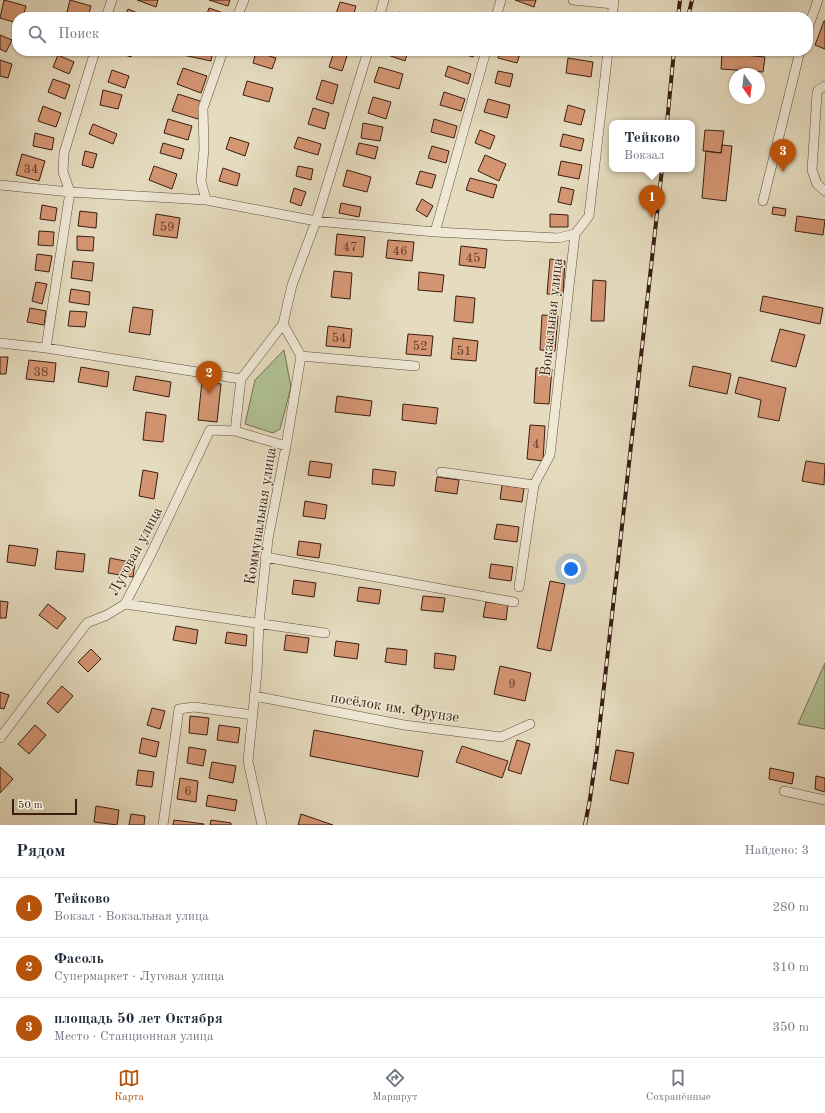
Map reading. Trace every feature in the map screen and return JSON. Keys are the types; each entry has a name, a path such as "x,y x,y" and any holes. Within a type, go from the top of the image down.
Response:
{"street":[{"path":"108,12 112,0"},
{"path":"239,12 244,0"},
{"path":"380,12 384,0"},
{"path":"497,12 501,0"},
{"path":"573,0 613,2 612,12"},
{"path":"813,14 818,0"},
{"path":"46,348 70,192 63,172 64,153 93,56"},
{"path":"206,200 201,181 204,149 203,108 221,56"},
{"path":"286,446 236,431 240,378 283,324 292,285 316,221 366,56"},
{"path":"435,232 485,56"},
{"path":"0,185 70,192 206,200 316,221 435,232 558,238 575,234 590,216 607,56"},
{"path":"763,201 799,56"},
{"path":"823,190 814,178 812,170 817,94 818,90 825,86"},
{"name":"Вокзальная улица","path":"520,587 534,485 550,455 575,234"},
{"path":"283,324 301,356 416,366"},
{"path":"0,344 46,348 240,378"},
{"name":"Коммунальная улица","path":"262,825 248,762 257,672 258,623 265,557 301,356"},
{"name":"Луговая улица","path":"0,738 87,623 107,615 126,604 210,430 236,431"},
{"path":"440,472 534,485"},
{"path":"265,557 514,602"},
{"path":"126,604 325,633"},
{"name":"посёлок им. Фрунзе","path":"254,696 404,725 501,737 530,724"},
{"path":"163,825 179,709 194,707 252,715"},
{"path":"784,791 825,800"}],"green space":[{"path":"284,350 291,387 280,429 273,433 245,424 255,380"},
{"path":"825,663 825,729 798,724"}],"building":[{"path":"4,0 26,6 24,12 12,12 12,22 0,18"},
{"path":"70,0 91,6 89,12 67,12"},
{"path":"137,0 158,0 156,7"},
{"path":"209,0 230,0 228,6"},
{"path":"515,0 536,0 534,7"},
{"path":"340,2 356,6 354,12 337,12"},
{"path":"209,8 220,12 208,12"},
{"path":"128,9 135,12 127,12"},
{"path":"825,21 825,49 815,45"},
{"path":"0,35 12,40 6,52 0,49"},
{"path":"58,56 74,62 69,74 53,67"},
{"path":"188,56 212,56 211,61"},
{"path":"255,56 269,56 276,58 272,69 253,63"},
{"path":"333,56 347,56 342,71 329,67"},
{"path":"391,56 406,56 405,61"},
{"path":"499,56 519,56 517,63 498,58"},
{"path":"722,56 765,57 764,68 729,68 729,70 721,69"},
{"path":"568,58 593,62 591,77 566,73"},
{"path":"0,60 12,64 8,78 0,76"},
{"path":"448,66 471,74 468,84 445,76"},
{"path":"379,67 403,74 399,89 374,82"},
{"path":"183,68 207,76 201,93 177,84"},
{"path":"112,70 129,76 125,88 108,82"},
{"path":"498,71 513,74 510,87 495,83"},
{"path":"53,79 70,85 65,99 48,92"},
{"path":"322,80 338,85 333,104 316,99"},
{"path":"247,81 273,88 269,102 243,95"},
{"path":"103,90 122,95 118,109 100,105"},
{"path":"444,92 465,99 461,111 440,105"},
{"path":"178,94 203,102 198,119 172,111"},
{"path":"373,97 391,102 386,119 368,113"},
{"path":"488,99 510,105 507,118 484,112"},
{"path":"568,105 585,110 581,125 564,121"},
{"path":"43,106 61,113 56,127 38,121"},
{"path":"313,108 329,113 325,129 308,124"},
{"path":"168,119 192,126 188,140 164,133"},
{"path":"434,119 457,126 454,138 431,132"},
{"path":"363,123 383,127 380,141 361,138"},
{"path":"93,124 117,134 113,144 89,134"},
{"path":"480,130 495,136 490,149 475,143"},
{"path":"705,130 724,131 721,153 703,151"},
{"path":"35,133 54,138 52,150 33,146"},
{"path":"563,134 584,139 581,151 560,146"},
{"path":"230,137 249,143 245,156 226,149"},
{"path":"298,137 321,144 318,155 294,148"},
{"path":"163,143 184,149 181,159 160,153"},
{"path":"359,143 378,147 375,159 356,154"},
{"path":"722,145 732,146 726,201 702,198 706,151 721,153"},
{"path":"432,146 449,151 446,163 428,158"},
{"path":"85,151 97,154 93,168 82,165"},
{"path":"22,154 45,161 39,181 16,175"},
{"path":"485,155 506,164 499,181 478,171"},
{"path":"561,161 582,165 579,179 558,175"},
{"path":"154,166 177,174 172,189 149,180"},
{"path":"298,166 313,169 311,180 296,176"},
{"path":"223,168 240,174 237,186 219,181"},
{"path":"347,170 371,177 367,192 343,186"},
{"path":"420,171 436,175 432,188 416,184"},
{"path":"470,178 497,185 493,198 466,190"},
{"path":"561,187 574,190 571,205 558,202"},
{"path":"294,188 306,192 301,206 290,202"},
{"path":"422,199 433,206 427,217 416,210"},
{"path":"341,203 361,207 359,217 339,213"},
{"path":"42,205 57,208 55,221 40,219"},
{"path":"773,207 786,209 785,216 772,214"},
{"path":"80,211 97,213 96,228 78,226"},
{"path":"156,214 180,218 177,238 153,235"},
{"path":"550,214 568,215 568,227 550,227"},
{"path":"797,216 825,220 823,235 795,231"},
{"path":"39,231 54,232 53,246 38,245"},
{"path":"337,234 365,237 363,257 335,255"},
{"path":"77,236 94,237 93,251 77,250"},
{"path":"388,240 414,242 412,261 386,258"},
{"path":"461,246 487,249 485,268 459,265"},
{"path":"37,254 52,256 49,272 35,270"},
{"path":"550,259 565,261 563,295 547,294"},
{"path":"73,261 94,263 92,281 71,278"},
{"path":"334,271 352,273 350,299 331,297"},
{"path":"419,272 444,275 442,292 418,290"},
{"path":"593,280 606,281 604,321 591,321"},
{"path":"36,282 47,284 42,304 32,301"},
{"path":"71,289 90,292 89,305 69,302"},
{"path":"456,296 475,298 473,323 454,321"},
{"path":"763,296 823,308 820,324 760,311"},
{"path":"133,307 153,310 150,335 129,332"},
{"path":"30,308 46,311 44,325 27,322"},
{"path":"70,311 87,312 85,327 68,326"},
{"path":"542,315 558,316 555,351 540,350"},
{"path":"328,326 352,329 350,348 326,346"},
{"path":"780,329 805,335 796,367 771,361"},
{"path":"408,334 433,336 431,356 406,354"},
{"path":"453,338 478,341 476,361 451,359"},
{"path":"0,357 8,357 6,374 0,374"},
{"path":"29,360 56,363 54,382 26,379"},
{"path":"693,366 731,374 727,394 689,386"},
{"path":"81,367 109,372 107,387 78,382"},
{"path":"536,368 552,369 549,404 534,403"},
{"path":"136,376 171,382 169,397 133,390"},
{"path":"739,377 786,388 779,421 758,417 761,400 735,393"},
{"path":"202,381 221,384 217,422 198,420"},
{"path":"337,396 372,401 370,416 335,412"},
{"path":"403,404 438,408 436,424 402,420"},
{"path":"146,412 166,415 163,442 143,440"},
{"path":"530,425 545,426 543,461 527,459"},
{"path":"310,461 332,464 330,478 308,475"},
{"path":"806,461 825,464 824,485 802,481"},
{"path":"373,469 396,472 394,486 372,484"},
{"path":"143,470 158,473 154,499 139,496"},
{"path":"437,477 459,480 457,494 435,491"},
{"path":"502,485 524,488 522,502 500,499"},
{"path":"305,501 327,505 325,519 303,516"},
{"path":"497,524 519,527 517,542 494,539"},
{"path":"299,541 321,544 319,558 297,555"},
{"path":"9,545 38,549 35,566 7,562"},
{"path":"57,551 85,554 83,572 55,569"},
{"path":"110,558 135,563 133,577 108,573"},
{"path":"491,564 513,567 511,581 489,578"},
{"path":"294,580 316,583 314,597 292,594"},
{"path":"550,581 565,584 551,651 537,648"},
{"path":"359,587 381,590 379,604 357,601"},
{"path":"423,596 445,598 443,612 421,610"},
{"path":"0,601 8,602 6,618 0,618"},
{"path":"486,602 508,605 506,620 483,617"},
{"path":"48,604 66,618 57,629 39,615"},
{"path":"176,626 198,630 196,644 173,640"},
{"path":"227,632 247,635 246,646 225,643"},
{"path":"286,635 309,638 307,653 284,650"},
{"path":"336,641 359,644 357,659 334,656"},
{"path":"387,648 407,650 406,665 385,662"},
{"path":"91,649 101,659 88,672 78,662"},
{"path":"435,653 456,656 454,670 434,668"},
{"path":"500,666 531,673 525,701 494,694"},
{"path":"62,686 73,696 58,713 47,703"},
{"path":"0,692 9,695 4,709 0,708"},
{"path":"152,708 165,711 160,729 147,725"},
{"path":"190,716 209,718 207,735 189,733"},
{"path":"35,725 46,735 29,754 18,744"},
{"path":"219,725 240,728 238,743 217,740"},
{"path":"314,730 423,751 418,777 310,756"},
{"path":"142,738 159,742 156,757 139,753"},
{"path":"517,740 530,744 521,774 508,770"},
{"path":"462,746 508,761 502,778 456,762"},
{"path":"189,747 206,750 203,766 187,763"},
{"path":"616,750 634,753 628,784 610,780"},
{"path":"212,762 236,766 233,783 209,778"},
{"path":"0,767 13,779 0,793"},
{"path":"770,768 794,773 792,784 769,779"},
{"path":"138,770 154,772 152,787 136,785"},
{"path":"816,776 825,778 825,792 815,789"},
{"path":"180,778 198,781 196,802 177,799"},
{"path":"208,795 237,800 235,811 206,806"},
{"path":"96,806 119,810 117,825 94,822"},
{"path":"131,814 145,816 144,825 129,825"},
{"path":"301,814 333,825 298,825"},
{"path":"174,820 204,824 204,825 173,825"},
{"path":"211,820 231,823 231,825 210,825"}],"railway":[{"path":"679,12 680,0"},
{"path":"689,12 692,0"},
{"path":"667,120 674,56"},
{"path":"585,825 597,749 662,172"}],"place":[{"name":"площадь 50 лет Октября","path":"783,172"},
{"name":"Тейково","path":"652,218"},
{"name":"Фасоль","path":"209,394"}]}
